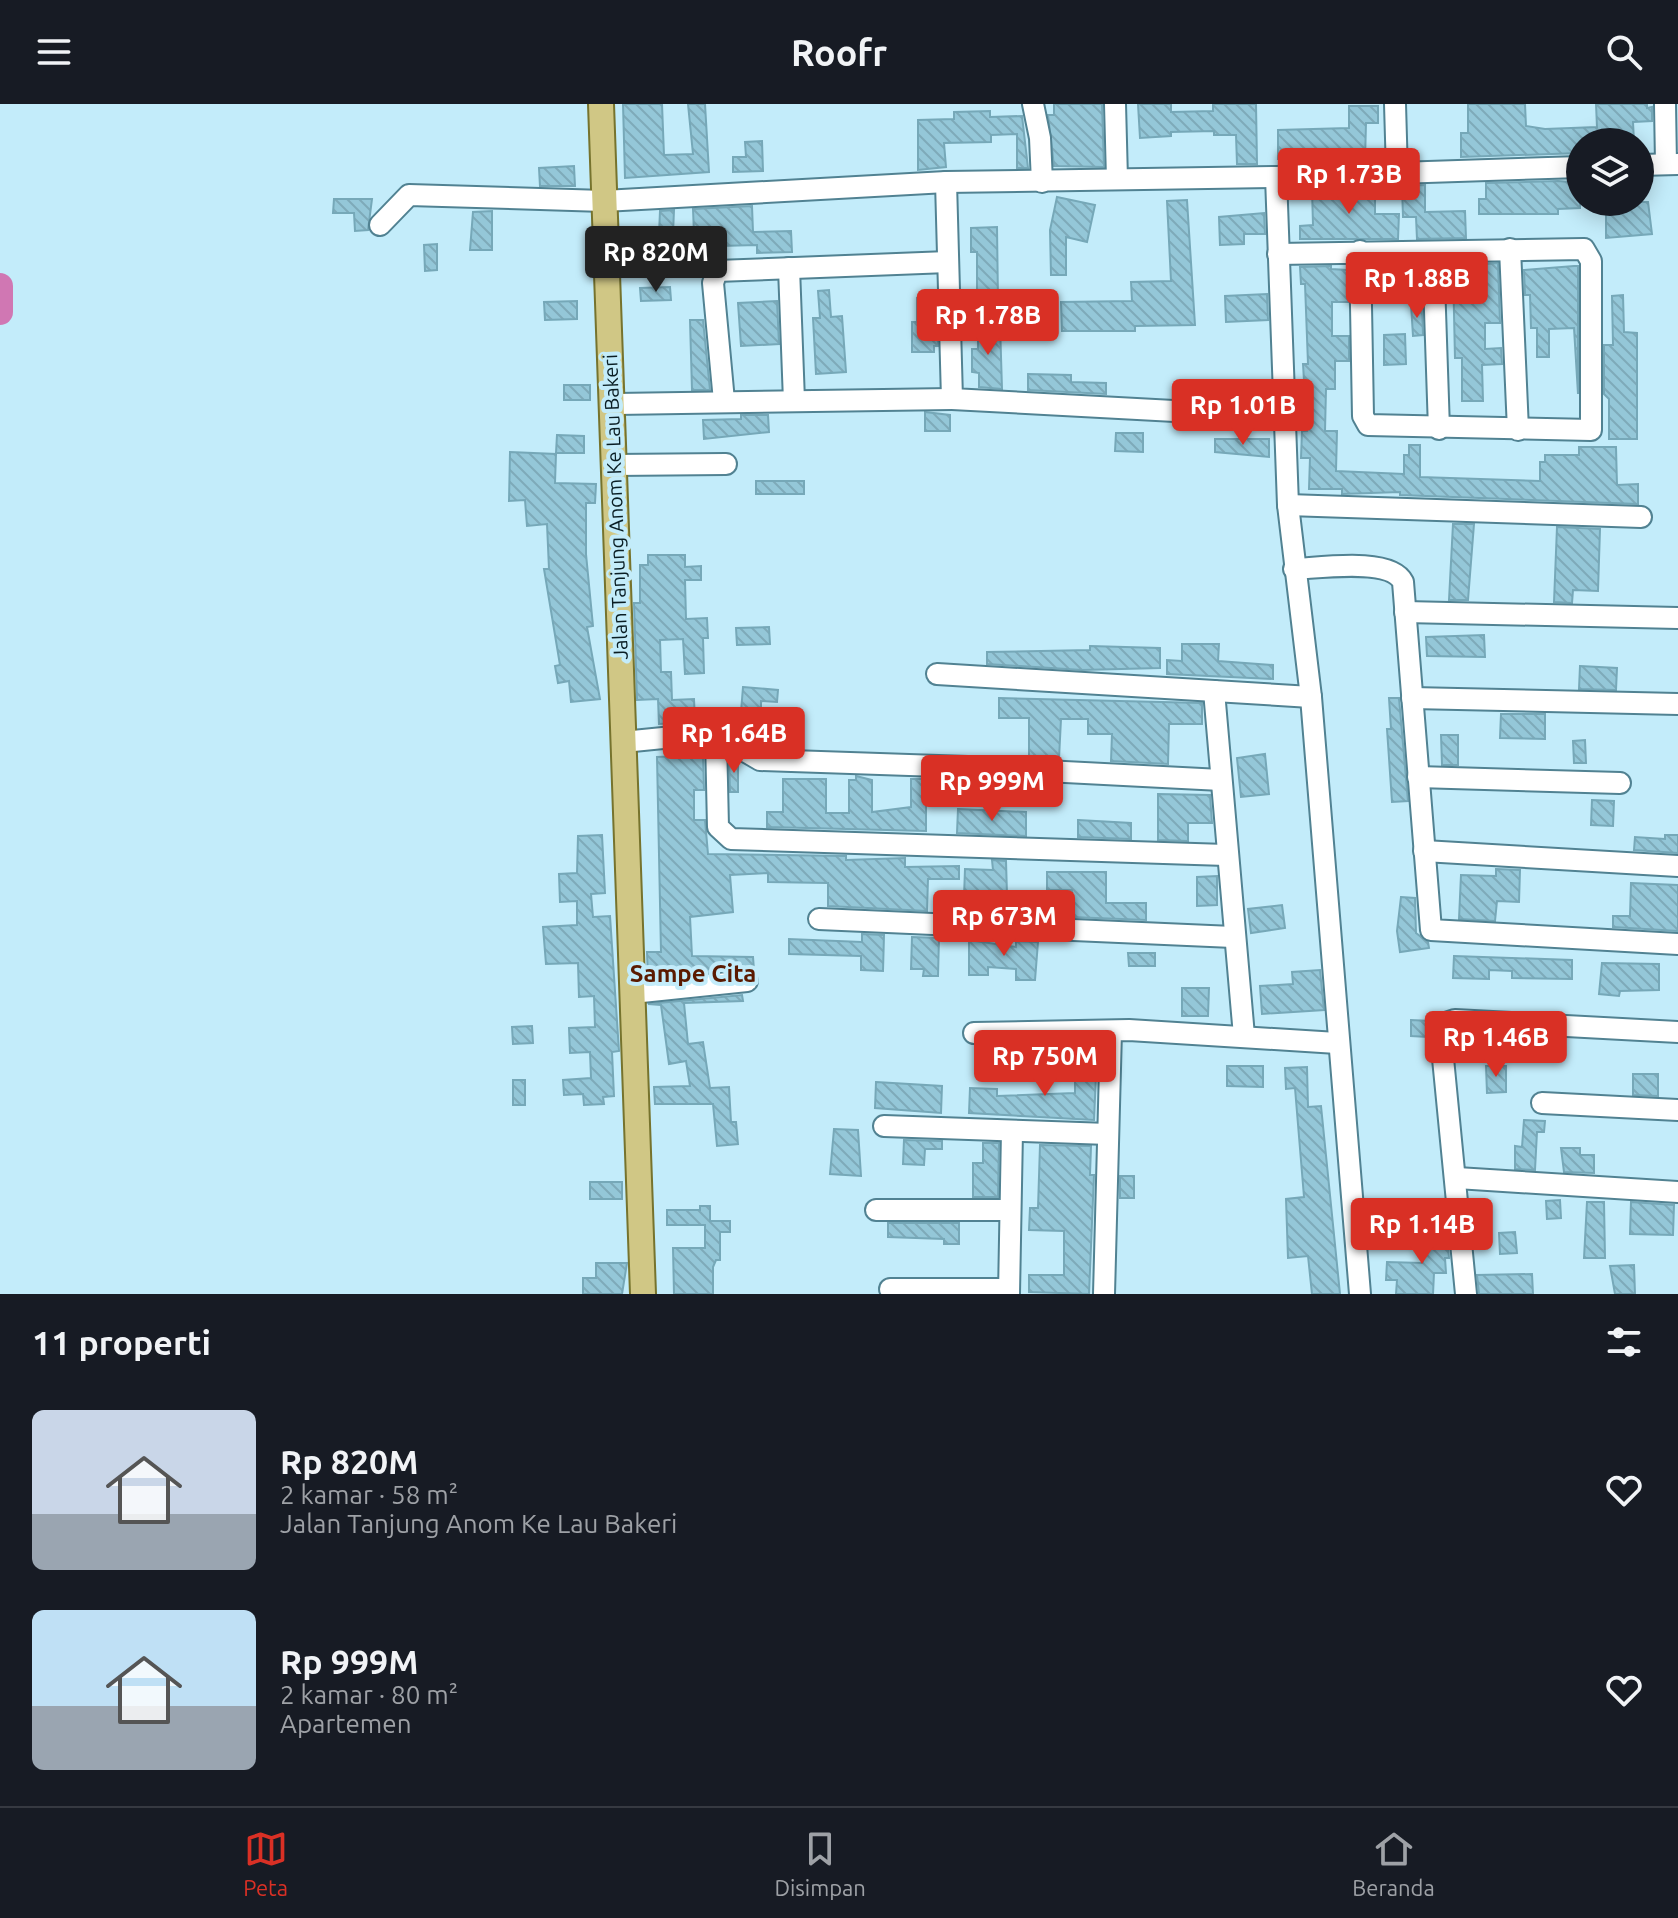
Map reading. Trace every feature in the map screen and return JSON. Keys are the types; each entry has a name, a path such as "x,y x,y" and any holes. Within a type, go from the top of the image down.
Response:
{"main road":[{"name":"Jalan Tanjung Anom Ke Lau Bakeri","path":"601,104 604,201 619,408 614,465 643,1294"}],"street":[{"path":"1033,104 1040,138 1042,182"},
{"path":"1115,104 1117,179"},
{"path":"1395,104 1397,173"},
{"path":"1665,104 1672,164"},
{"path":"380,225 409,195 604,201 946,182 1276,177 1566,167"},
{"path":"1276,177 1288,505 1311,697 1360,1294"},
{"path":"946,182 952,399"},
{"path":"1278,254 1360,251 1579,248 1588,252 1591,261 1592,427 1584,432 1439,429 1379,427 1365,421 1360,251"},
{"path":"1510,249 1518,430"},
{"path":"1433,252 1439,429"},
{"path":"724,401 714,276 723,270 948,262"},
{"path":"789,268 794,401"},
{"path":"619,408 724,401 952,399 1284,417"},
{"path":"614,465 726,464"},
{"path":"1288,505 1641,517"},
{"path":"1294,569 1389,569 1403,582 1427,924 1434,932 1678,944"},
{"path":"1405,612 1678,618"},
{"path":"937,674 1311,697"},
{"path":"1214,691 1244,1036"},
{"path":"1412,698 1678,704"},
{"path":"623,742 716,738 731,741 749,757 760,760 1221,780"},
{"path":"716,738 718,827 731,839 1226,855"},
{"path":"1418,777 1620,783"},
{"path":"1424,851 1678,866"},
{"path":"819,919 1233,937"},
{"path":"632,993 747,981"},
{"path":"1466,1294 1441,1038 1443,1024 1448,1021 1678,1032"},
{"path":"974,1033 1111,1031 1337,1043"},
{"path":"1104,1294 1111,1031"},
{"path":"1542,1103 1678,1110"},
{"path":"884,1126 1108,1134"},
{"path":"890,1289 1009,1292 1012,1131"},
{"path":"1457,1178 1678,1192"},
{"path":"876,1210 1009,1210"}],"building":[{"path":"623,104 662,104 664,155 693,154 688,104 705,104 709,172 625,178"},
{"path":"1054,104 1102,104 1104,167 1054,166 1048,115 1054,115"},
{"path":"1138,104 1171,104 1171,112 1213,111 1213,104 1256,104 1257,164 1237,164 1236,135 1214,135 1214,131 1171,132 1171,136 1140,138"},
{"path":"1468,104 1525,104 1526,126 1566,128 1566,153 1461,157 1461,133 1468,133"},
{"path":"1596,104 1647,104 1647,108 1652,107 1652,121 1633,122 1633,128 1571,128 1597,127"},
{"path":"1349,106 1378,106 1378,123 1366,123 1365,161 1278,159 1278,130 1349,128"},
{"path":"990,111 990,117 1022,116 1028,168 1017,168 1017,134 991,135 991,142 944,143 946,167 918,170 918,120 954,119 954,112"},
{"path":"762,141 763,171 733,172 733,157 746,157 745,142"},
{"path":"574,166 575,186 540,186 539,168"},
{"path":"1566,182 1566,209 1558,209 1558,214 1479,214 1479,199 1486,199 1486,183"},
{"path":"1425,185 1425,212 1465,211 1466,238 1417,239 1416,217 1403,217 1402,186"},
{"path":"1375,187 1375,214 1399,214 1398,239 1300,239 1300,226 1313,225 1312,189"},
{"path":"1057,197 1095,205 1087,242 1066,237 1066,275 1051,275 1050,230"},
{"path":"334,199 372,199 368,230 355,231 354,213 333,213"},
{"path":"1187,200 1195,325 1135,326 1135,331 1062,331 1061,302 1132,301 1131,282 1171,281 1167,201"},
{"path":"752,206 753,232 791,231 792,252 757,253 757,245 719,246 719,258 695,259 693,209"},
{"path":"674,210 672,257 658,257 660,211"},
{"path":"492,211 492,250 470,250 473,212"},
{"path":"1264,213 1265,234 1244,234 1244,244 1220,245 1219,217"},
{"path":"1606,216 1650,216 1652,234 1606,238"},
{"path":"997,227 998,301 977,301 977,252 971,252 971,228"},
{"path":"437,244 437,270 425,271 424,245"},
{"path":"634,249 656,249 657,265 634,266"},
{"path":"1498,263 1500,323 1485,323 1485,349 1501,348 1502,364 1482,365 1483,401 1462,401 1462,358 1455,358 1453,269 1486,268 1486,264"},
{"path":"1380,265 1398,265 1398,297 1380,297"},
{"path":"1331,266 1331,269 1347,270 1348,302 1332,302 1332,336 1349,336 1349,361 1335,361 1335,389 1326,389 1325,431 1337,431 1336,471 1404,474 1404,455 1409,455 1409,445 1420,445 1420,477 1540,481 1540,462 1545,462 1545,455 1579,455 1579,447 1616,447 1617,485 1638,484 1638,504 1400,495 1400,492 1342,494 1342,489 1309,489 1310,458 1301,458 1302,431 1307,431 1303,364 1308,364 1305,284 1301,284 1300,267"},
{"path":"1578,266 1578,394 1574,328 1549,329 1549,357 1537,357 1537,328 1531,328 1530,295 1525,295 1524,270"},
{"path":"670,287 671,300 641,301 640,288"},
{"path":"829,290 831,317 842,316 846,372 816,374 813,318 820,318 818,291"},
{"path":"1267,294 1268,320 1226,322 1225,296"},
{"path":"1623,295 1624,332 1637,333 1637,439 1609,439 1609,399 1604,394 1604,345 1613,345 1612,296"},
{"path":"917,298 932,298 932,319 937,319 938,346 934,346 934,352 912,352 912,322 917,322"},
{"path":"577,301 577,319 545,320 544,302"},
{"path":"777,301 779,344 741,346 738,303"},
{"path":"1411,304 1422,304 1423,335 1413,336"},
{"path":"690,320 703,320 710,390 692,390"},
{"path":"978,324 1000,324 1002,389 979,387 979,373 972,372 972,349 978,349"},
{"path":"1405,334 1406,364 1384,365 1384,335"},
{"path":"1028,374 1071,375 1071,382 1106,383 1106,394 1028,390"},
{"path":"564,385 590,385 590,400 564,400"},
{"path":"925,412 950,415 950,431 925,431"},
{"path":"741,415 768,415 769,432 704,439 703,420 741,419"},
{"path":"1116,433 1143,433 1143,452 1115,451"},
{"path":"557,435 584,436 584,453 556,453"},
{"path":"1215,439 1269,439 1269,457 1215,452"},
{"path":"510,452 556,454 555,483 596,484 595,503 586,503 586,554 593,626 587,627 600,699 571,702 569,681 558,683 555,666 560,665 544,569 549,569 547,524 527,526 525,500 509,501"},
{"path":"756,481 804,481 804,494 756,494"},
{"path":"1453,524 1474,524 1468,600 1449,600"},
{"path":"1557,527 1600,529 1598,591 1573,590 1572,603 1554,602"},
{"path":"648,555 685,555 685,567 701,566 701,580 685,580 686,619 707,618 708,638 703,638 704,673 685,674 683,639 660,640 661,672 671,672 672,700 694,699 695,722 659,724 658,699 637,700 634,603 640,603 640,565 648,565"},
{"path":"769,627 770,644 737,645 736,628"},
{"path":"1484,635 1485,657 1427,656 1426,637"},
{"path":"1182,644 1219,644 1218,661 1273,665 1273,679 1167,674 1167,660 1182,661"},
{"path":"1090,646 1160,648 1160,668 1082,670 987,664 987,652 1090,650"},
{"path":"1580,666 1617,668 1616,690 1579,689"},
{"path":"743,687 778,690 777,702 761,701 761,714 741,712"},
{"path":"999,698 1202,703 1202,724 1169,724 1168,764 1111,761 1112,734 1088,734 1088,719 1061,719 1059,759 1029,757 1029,718 999,718"},
{"path":"1389,698 1399,698 1408,801 1392,802 1387,729 1391,729"},
{"path":"1501,714 1545,714 1545,739 1500,738"},
{"path":"1441,735 1458,735 1458,765 1442,765"},
{"path":"1585,740 1586,763 1574,763 1573,741"},
{"path":"1265,754 1269,794 1241,797 1237,758"},
{"path":"703,755 704,790 694,790 694,820 705,820 708,854 846,856 846,860 905,858 905,867 959,866 959,879 928,879 927,911 828,906 828,883 768,882 768,873 730,875 733,912 690,917 692,956 753,957 754,970 648,978 647,952 661,952 657,757"},
{"path":"729,757 738,762 738,792 730,792"},
{"path":"856,776 872,780 872,812 911,807 911,779 934,779 934,800 926,800 926,831 767,827 767,812 783,812 783,779 826,779 826,813 849,813 849,780 856,780"},
{"path":"1158,794 1210,795 1212,823 1188,823 1188,841 1158,840"},
{"path":"1592,800 1614,801 1613,826 1591,825"},
{"path":"958,809 1026,812 1026,836 957,833"},
{"path":"1078,820 1131,823 1131,839 1078,837"},
{"path":"602,835 605,893 591,894 593,917 610,916 619,1051 612,1052 614,1096 603,1097 604,1104 584,1105 583,1094 564,1095 563,1080 591,1078 590,1052 570,1053 569,1028 595,1027 594,996 579,997 578,963 546,964 543,927 577,925 577,901 560,902 559,874 577,873 578,836"},
{"path":"1665,835 1678,835 1678,853 1634,850 1635,837 1665,839"},
{"path":"992,860 1006,861 1007,894 1025,894 1025,915 992,914 992,900 964,897 965,869 993,870"},
{"path":"1496,869 1520,870 1519,902 1497,901 1495,921 1459,919 1461,875 1496,876"},
{"path":"1047,872 1106,872 1106,903 1146,903 1146,920 1071,917 1072,890 1047,890"},
{"path":"1217,876 1217,905 1197,906 1197,877"},
{"path":"1631,883 1678,885 1678,931 1613,927 1613,916 1630,916"},
{"path":"1401,897 1415,898 1416,933 1428,942 1429,948 1400,952 1397,931"},
{"path":"1282,905 1285,928 1251,933 1248,909"},
{"path":"862,934 884,935 883,971 861,970 861,956 789,954 789,939 862,942"},
{"path":"912,937 939,938 938,976 923,976 924,969 911,969"},
{"path":"969,940 1016,947 1016,941 1038,942 1035,980 1016,980 1016,969 988,967 988,975 969,975"},
{"path":"1128,953 1155,953 1155,966 1129,966"},
{"path":"1454,956 1572,960 1572,979 1512,978 1512,971 1489,970 1489,979 1453,978"},
{"path":"1602,963 1659,964 1659,990 1620,991 1619,996 1599,994"},
{"path":"1320,970 1324,1010 1262,1014 1260,986 1293,984 1292,972"},
{"path":"1182,988 1209,988 1208,1016 1182,1016"},
{"path":"742,995 743,1001 684,1003 688,1044 703,1042 710,1088 729,1087 731,1122 736,1122 738,1144 717,1146 713,1104 655,1104 654,1087 690,1086 686,1061 669,1064 661,1005 648,1004"},
{"path":"1411,1020 1430,1021 1428,1037 1411,1036"},
{"path":"532,1026 533,1043 513,1044 512,1027"},
{"path":"1473,1038 1489,1039 1488,1062 1472,1060"},
{"path":"1075,1053 1097,1053 1094,1120 969,1113 970,1088 997,1089 997,1096 1075,1093"},
{"path":"1227,1066 1263,1066 1263,1087 1227,1086"},
{"path":"1486,1066 1506,1066 1506,1092 1487,1093"},
{"path":"1307,1067 1308,1107 1321,1106 1340,1294 1312,1294 1308,1256 1288,1258 1286,1199 1304,1197 1295,1088 1286,1089 1285,1068"},
{"path":"1633,1074 1658,1074 1658,1096 1633,1095"},
{"path":"513,1080 525,1080 525,1105 513,1105"},
{"path":"876,1082 942,1086 941,1113 875,1108"},
{"path":"1524,1120 1545,1121 1544,1132 1537,1132 1535,1170 1515,1169 1515,1146 1522,1147"},
{"path":"834,1129 858,1130 861,1176 830,1174"},
{"path":"904,1140 942,1141 942,1149 925,1149 924,1165 903,1164"},
{"path":"983,1143 999,1143 998,1197 973,1197 973,1163 983,1163"},
{"path":"1040,1145 1091,1146 1090,1175 1094,1175 1089,1294 1029,1292 1029,1275 1064,1275 1064,1231 1029,1230 1030,1208 1038,1208"},
{"path":"1561,1148 1580,1148 1580,1155 1594,1155 1594,1173 1564,1172"},
{"path":"1120,1176 1134,1176 1134,1198 1120,1198"},
{"path":"590,1182 622,1182 622,1199 590,1199"},
{"path":"1560,1200 1561,1218 1547,1219 1546,1201"},
{"path":"1587,1202 1604,1202 1605,1258 1584,1258"},
{"path":"1631,1202 1674,1205 1673,1235 1630,1234"},
{"path":"700,1206 710,1206 710,1221 730,1221 730,1232 720,1232 720,1260 716,1260 713,1267 713,1294 674,1294 673,1248 705,1248 705,1225 667,1225 667,1210 700,1210"},
{"path":"888,1223 959,1223 959,1244 944,1244 944,1239 888,1237"},
{"path":"1446,1227 1449,1258 1445,1258 1446,1273 1434,1273 1433,1294 1396,1294 1397,1280 1386,1280 1387,1262 1423,1263 1422,1250 1429,1249 1427,1228"},
{"path":"1515,1232 1517,1253 1500,1254 1499,1233"},
{"path":"596,1263 627,1263 622,1294 583,1294 583,1278 596,1278"},
{"path":"1634,1265 1635,1294 1615,1294 1610,1266"},
{"path":"1532,1274 1533,1294 1479,1294 1477,1275"}],"waterway":[{"path":"0,286 0,312"}],"district":[{"name":"Sampe Cita","path":"693,973"}]}
